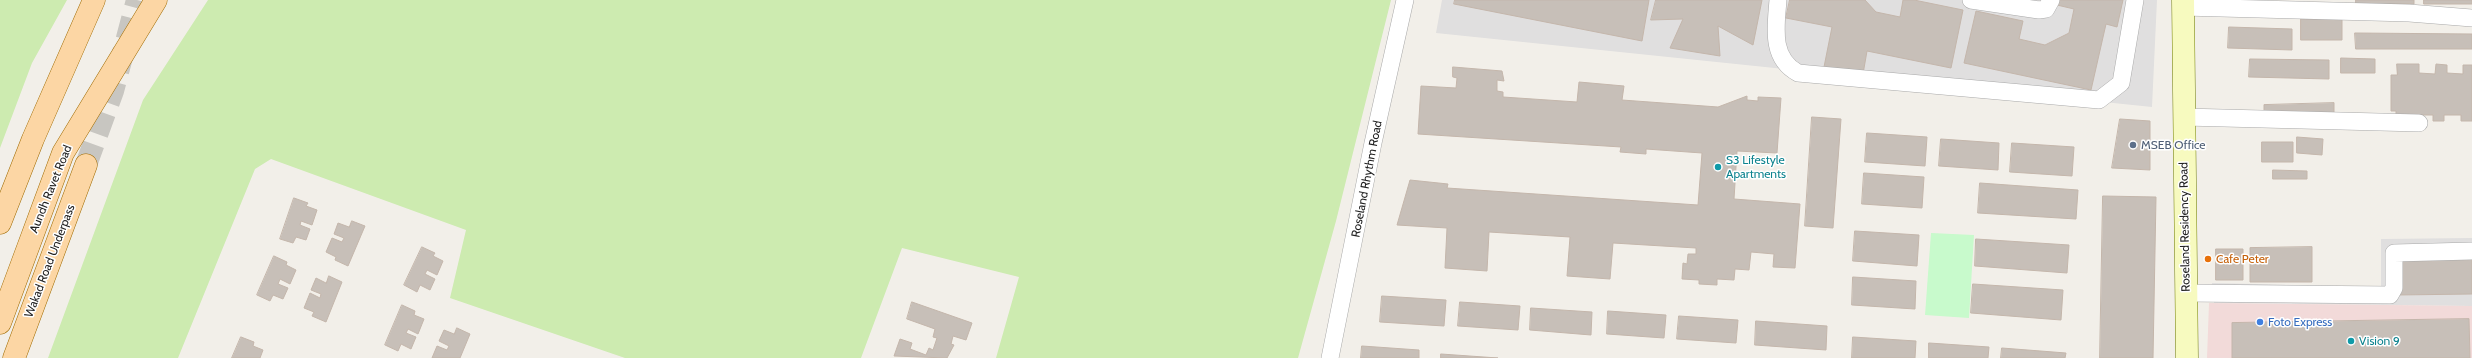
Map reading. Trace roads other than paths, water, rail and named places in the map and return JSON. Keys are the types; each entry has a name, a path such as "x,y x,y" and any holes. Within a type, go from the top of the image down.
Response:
{"main road":[{"path":"0,223 33,138 94,0"},
{"name":"Aundh Ravet Road","path":"0,323 63,153 156,0"},
{"name":"Wakad Road Underpass","path":"14,358 86,165"}],"street":[{"name":"Roseland Rhythm Road","path":"1330,358 1373,143 1405,0"},
{"path":"1778,0 1775,34 1776,46 1791,69 1798,72 2099,100 2120,82 2135,0"},
{"path":"1971,0 2039,10 2046,9 2051,0"},
{"path":"2183,4 2409,13 2472,18"},
{"name":"Roseland Residency Road","path":"2183,4 2187,358"},
{"path":"2184,117 2419,123"},
{"path":"2186,293 2390,295 2394,288 2394,253 2472,251"}],"tunnel":[{"path":"86,165 113,91 137,0"}],"place":[{"name":"MSEB Office","path":"2133,145"},
{"name":"S3 Lifestyle Apartments","path":"1718,167"},
{"name":"Cafe Peter","path":"2208,259"},
{"name":"Foto Express","path":"2260,322"},
{"name":"Vision 9","path":"2351,341"}]}
